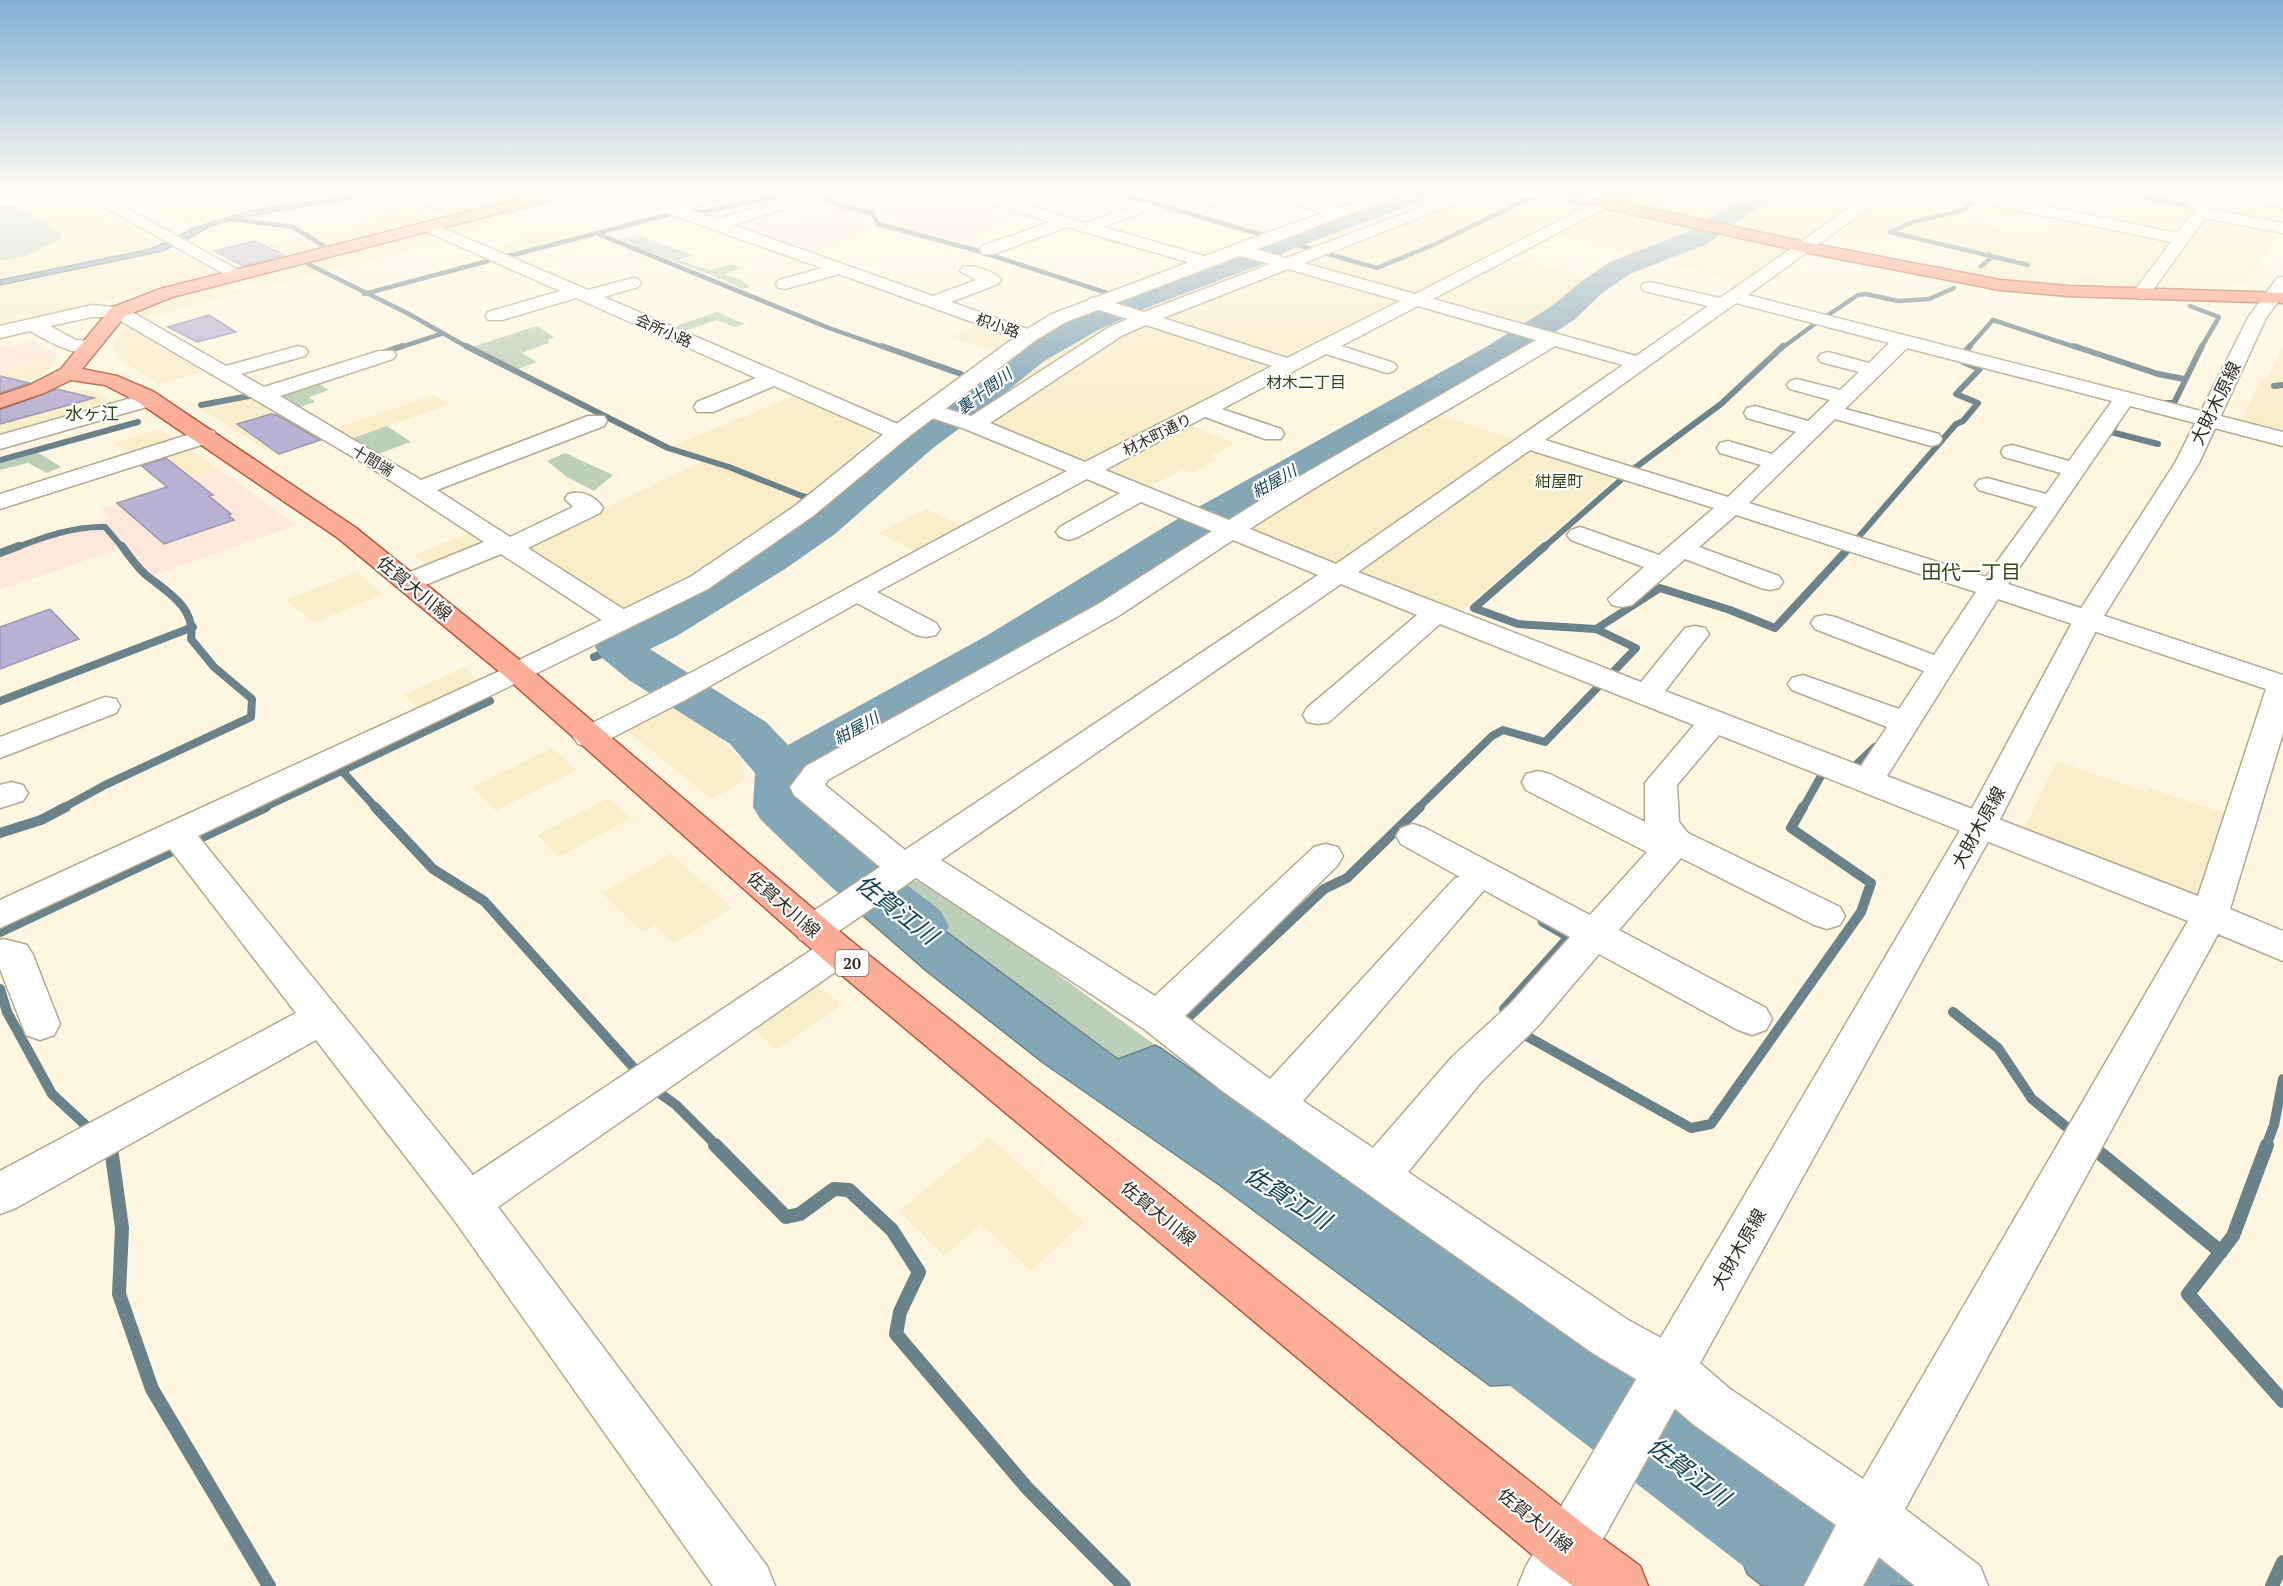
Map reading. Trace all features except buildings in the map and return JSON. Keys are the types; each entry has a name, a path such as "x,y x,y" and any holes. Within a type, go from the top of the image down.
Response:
{"highway":[{"path":"1907,267 2000,285 2141,294 2279,293"}],"main road":[{"path":"0,402 37,388 78,359 118,312 166,293 266,267"},
{"name":"佐賀大川線","path":"78,359 110,380 149,399 206,436 414,580 589,737 1557,1566 1620,1586"}],"street":[{"path":"224,267 237,274"},
{"name":"会所小路","path":"521,267 899,433"},
{"name":"枳小路","path":"831,267 1029,336"},
{"path":"0,915 183,841 699,583 816,500 899,433 934,410 1029,336 1059,318 1192,267"},
{"path":"971,423 1116,331 1144,317 1269,267"},
{"path":"1298,267 1638,363"},
{"name":"材木町通り","path":"589,737 657,704 857,592 1085,470 1481,267"},
{"path":"468,1203 644,1082 826,940 858,900 1338,574 1775,267"},
{"path":"2141,294 2161,267"},
{"path":"785,284 837,269"},
{"path":"933,302 992,280 969,271"},
{"path":"494,316 590,297 632,283"},
{"path":"1650,287 1727,301 1902,342 2283,439"},
{"name":"大財木原線","path":"1557,1566 1979,827 2088,620 2187,463 2257,318 2279,293"},
{"path":"955,310 994,295"},
{"path":"1107,299 1144,317 1291,366"},
{"path":"0,332 35,326 92,311 118,312"},
{"name":"十間端","path":"118,312 419,489 621,620"},
{"path":"35,326 73,346 78,359"},
{"path":"1538,335 1231,529 1110,609 817,773 806,787 906,866 1171,1028 1611,1337 1669,1370 1712,1407 1873,1518 1960,1586"},
{"path":"1622,599 1732,506 1902,342"},
{"path":"1326,348 1387,367"},
{"path":"223,373 298,352"},
{"path":"262,395 386,355"},
{"path":"1828,358 1873,370"},
{"path":"705,407 774,378"},
{"path":"1797,385 1837,404 1931,439"},
{"path":"1868,781 1992,588 2125,398"},
{"path":"0,442 149,399"},
{"path":"934,410 1188,511 1338,574 1868,781 1979,827 2210,915 2283,947"},
{"path":"1205,410 1273,434"},
{"path":"1755,413 1812,429"},
{"path":"419,489 596,421"},
{"path":"0,502 206,436"},
{"path":"1528,442 1992,588 2283,684 2210,915 1886,1489 1873,1518 1832,1586"},
{"path":"1728,448 1777,462"},
{"path":"2012,453 2075,470"},
{"path":"1987,485 2052,503"},
{"path":"1069,532 1140,492"},
{"path":"414,580 506,545 591,508 577,499"},
{"path":"1580,535 1770,582"},
{"path":"857,592 926,629"},
{"path":"1318,715 1437,612"},
{"path":"1825,623 1941,668"},
{"path":"1647,694 1695,634"},
{"path":"1803,684 1906,723"},
{"path":"0,748 105,706"},
{"path":"1672,844 1662,825 1661,783 1714,721"},
{"path":"1538,782 1827,916"},
{"path":"1413,836 1752,1018"},
{"path":"183,841 468,1203 747,1586"},
{"path":"1378,1174 1467,1069 1524,1015 1672,844"},
{"path":"1171,1028 1326,856"},
{"path":"1275,1103 1468,887"},
{"path":"3,953 14,955 40,1024"},
{"path":"0,1194 321,1018"}],"shaded area":[{"path":"0,267 201,267 208,271 201,277 0,327"},
{"path":"289,267 343,267 262,288 245,278"},
{"path":"1238,267 1550,267 1593,278 1555,310 1522,328 1417,299 1177,421 1235,443 1211,456 1217,459 1192,473 1182,470 1147,488 967,416 1042,355 1095,323"},
{"path":"1683,267 1781,267 1754,286"},
{"path":"1975,267 2256,267 2245,282 2221,289 2052,284 1964,275"},
{"path":"226,283 242,292 139,321 136,314 160,302"},
{"path":"979,323 1018,337 999,352 949,338"},
{"path":"132,325 210,369 159,384 118,359 113,346 126,326"},
{"path":"32,340 58,355 0,372 0,348"},
{"path":"2283,345 2283,438 2238,427 2261,379 2268,378"},
{"path":"58,355 47,372 0,394 0,372"},
{"path":"67,391 96,391 118,405 0,441 0,410"},
{"path":"798,394 872,427 875,436 786,512 653,595 624,607 614,607 516,544 596,513 699,463 706,457 670,447"},
{"path":"433,395 450,404 348,440 331,430"},
{"path":"258,397 329,438 277,456 199,408"},
{"path":"1436,414 1620,474 1458,614 1241,529"},
{"path":"159,429 179,443 135,458 115,443"},
{"path":"186,446 220,470 169,487 135,462"},
{"path":"220,470 296,525 151,576 120,548 0,590 0,554 110,519 102,509"},
{"path":"926,509 968,528 920,554 879,533"},
{"path":"475,531 496,544 433,569 414,555"},
{"path":"357,572 383,594 314,623 286,600"},
{"path":"464,667 483,685 425,713 404,695"},
{"path":"665,703 713,733 741,759 745,780 712,799 621,726"},
{"path":"552,748 577,770 496,811 472,787"},
{"path":"2057,761 2147,792 2149,788 2225,813 2198,901 2021,835"},
{"path":"608,798 631,818 559,857 537,835"},
{"path":"671,854 732,908 674,943 655,925 642,932 602,893"},
{"path":"810,978 841,1005 776,1050 746,1022"},
{"path":"989,1137 1084,1222 1031,1271 981,1224 944,1256 899,1211"}],"green space":[{"path":"689,267 710,270 739,267 741,268 725,274 741,280 750,287 741,289"},
{"path":"717,312 745,324 734,327 717,320 681,332 670,328"},
{"path":"537,326 554,337 548,340 549,343 521,353 537,362 518,369 472,347"},
{"path":"314,381 329,390 309,397 315,402 294,409 269,395"},
{"path":"387,426 411,442 375,455 348,440"},
{"path":"37,452 61,467 47,473 28,463 0,470 0,462"},
{"path":"565,453 613,475 594,491 567,477 547,461"},
{"path":"914,880 946,893 1155,1045 1119,1059 908,902 901,888"}],"water":[{"path":"63,267 86,267 0,285 0,280"},
{"path":"901,888 908,903 1118,1059 1155,1045 1161,1048 1572,1339 1535,1384 1490,1386 1219,1185 1043,1063 926,971 862,915"},
{"path":"1749,1473 1778,1474 1918,1586 1762,1586 1747,1574 1724,1514"}],"waterway":[{"path":"314,267 367,293"},
{"path":"367,293 465,267"},
{"path":"679,267 829,328 886,348"},
{"path":"1027,267 1135,302"},
{"name":"裏十間川","path":"782,770 748,733 646,670 618,647 659,627 770,560 821,525 920,440 968,406 1032,354 1089,322 1228,267"},
{"path":"1374,267 1379,267"},
{"name":"紺屋川","path":"782,770 1003,646 1198,524 1498,354 1563,313 1592,287 1623,267"},
{"path":"1822,319 1858,295 1866,294 1898,301 1929,299 1954,288"},
{"path":"367,293 469,348"},
{"path":"2190,306 2219,317 2201,348"},
{"path":"1968,348 1993,320 2078,348"},
{"path":"1782,348 1816,323"},
{"path":"398,348 441,334"},
{"path":"379,354 402,346"},
{"path":"466,346 668,448 729,467 802,496 841,505"},
{"path":"882,346 961,374"},
{"path":"1632,470 1721,404 1783,346"},
{"path":"1963,354 1970,346"},
{"path":"2074,346 2158,374 2184,379"},
{"path":"2158,403 2174,403 2201,348"},
{"path":"1856,540 1956,424 1963,421 1978,403 1956,394 1980,369 1963,362"},
{"path":"2274,386 2283,385"},
{"path":"201,405 249,396"},
{"path":"0,460 138,422"},
{"path":"2116,424 2111,432 2158,444"},
{"path":"1543,548 1623,478"},
{"path":"15,548 48,536 93,527 105,527 123,548"},
{"path":"0,553 19,546"},
{"path":"122,546 143,572 178,601 189,618 191,628"},
{"path":"1545,546 1474,608 1518,624 1596,629"},
{"path":"1596,629 1660,588 1730,610 1775,628 1848,549"},
{"path":"0,701 191,628"},
{"path":"63,808 105,785 251,717 252,699 214,667 191,639 191,628"},
{"path":"1596,629 1636,648 1613,672"},
{"path":"594,657 618,647"},
{"path":"1418,808 1492,736 1503,730 1545,742 1600,685"},
{"path":"263,808 490,701"},
{"path":"1857,764 1875,747"},
{"name":"佐賀江川","path":"782,770 780,807 850,871 919,926"},
{"path":"343,772 376,808"},
{"path":"1803,808 1821,776"},
{"path":"0,833 41,820 66,807"},
{"path":"0,932 266,807"},
{"path":"375,807 433,869 484,901 642,1077"},
{"path":"1180,1025 1324,889 1347,878 1420,807"},
{"path":"1523,1034 1691,1128 1711,1124 1861,912 1871,883 1791,828 1803,807"},
{"path":"1504,1009 1569,937 1543,922"},
{"path":"0,989 7,1012 52,1094 94,1133"},
{"path":"1953,1012 1998,1048 2032,1099 2075,1134"},
{"path":"2266,1146 2274,1125 2283,1079"},
{"path":"651,1087 676,1105 717,1146"},
{"path":"107,1144 111,1148 122,1228 119,1294 152,1389 269,1586"},
{"path":"715,1145 786,1217 800,1214 834,1189 849,1190 892,1230 919,1272 900,1312 896,1334 1027,1488 1124,1586"},
{"path":"2221,1252 2233,1236 2267,1145"},
{"path":"2091,1146 2221,1252"},
{"path":"2221,1252 2188,1294 2283,1401"},
{"name":"佐賀江川","path":"1488,1323 1515,1340 1844,1586"},
{"path":"2272,1586 2283,1562"}],"district":[{"name":"材木二丁目","path":"1306,382"},
{"name":"水ヶ江","path":"92,413"},
{"name":"紺屋町","path":"1559,481"},
{"name":"田代一丁目","path":"1971,571"}]}
